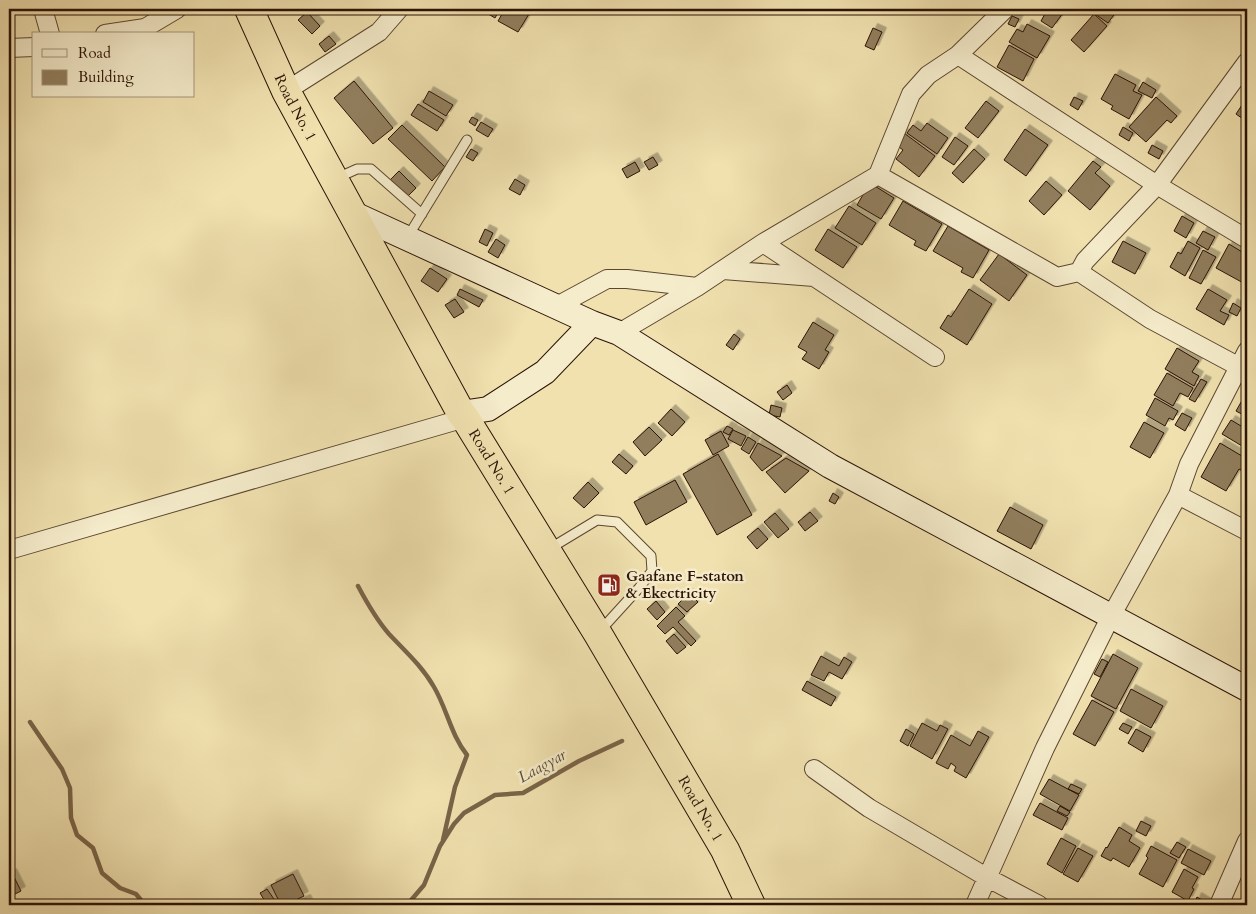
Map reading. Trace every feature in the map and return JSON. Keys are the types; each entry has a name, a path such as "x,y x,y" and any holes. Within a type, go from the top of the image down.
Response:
{"highway":[{"name":"Road No. 1","path":"249,9 286,91 463,415 598,634 724,850 750,905"}],"main road":[{"path":"352,213 557,306 592,324 620,333 830,466 1247,688"},
{"path":"463,415 488,409 545,372 592,324"}],"street":[{"path":"43,9 49,32"},
{"path":"118,32 145,28 177,9"},
{"path":"286,91 379,32 399,9"},
{"path":"620,333 697,286 763,242 878,175 911,94 928,75 958,55 1005,9"},
{"path":"9,48 32,47"},
{"path":"958,55 1157,185 1247,239"},
{"path":"1079,272 1084,262 1157,185 1247,62"},
{"path":"878,175 1057,277 1079,272 1150,319 1245,363 1189,464 1178,495 1111,616 1045,748 975,905"},
{"path":"763,242 934,357"},
{"path":"722,270 816,278"},
{"path":"557,306 607,279 627,279 697,286"},
{"path":"9,550 463,415"},
{"path":"1178,495 1247,530"},
{"path":"814,769 870,808 988,878 1039,905"},
{"path":"1219,905 1247,841"}],"lane":[{"path":"407,239 467,140"},
{"path":"334,180 357,168 371,169 422,214"},
{"path":"546,551 597,520 617,522 651,556 652,571 598,634"}],"building":[{"path":"480,9 500,9 495,18"},
{"path":"505,9 532,9 518,32 498,21"},
{"path":"1044,9 1058,9 1063,13 1052,28 1041,21 1046,12"},
{"path":"1099,9 1112,9 1116,12 1108,23 1095,14"},
{"path":"307,12 320,26 312,34 298,20"},
{"path":"1094,14 1107,26 1084,52 1071,40"},
{"path":"1012,16 1019,19 1015,27 1008,24"},
{"path":"1027,24 1050,36 1037,58 1009,42 1017,29 1023,32"},
{"path":"873,28 882,32 874,50 865,46"},
{"path":"329,36 336,44 325,52 319,44"},
{"path":"1009,45 1034,59 1023,81 997,67"},
{"path":"1115,74 1136,85 1133,91 1142,95 1129,119 1111,109 1113,106 1101,99"},
{"path":"354,81 393,128 373,144 334,98"},
{"path":"1143,82 1156,90 1152,98 1138,91"},
{"path":"429,91 453,105 446,116 423,102"},
{"path":"1074,97 1083,101 1078,110 1070,105"},
{"path":"1156,97 1177,116 1171,123 1167,120 1146,142 1129,127"},
{"path":"986,101 999,111 978,138 965,128"},
{"path":"418,104 444,120 437,131 411,115"},
{"path":"1242,105 1247,109 1247,114 1243,119 1236,114"},
{"path":"472,117 478,120 475,126 469,122"},
{"path":"481,122 493,129 488,137 476,130"},
{"path":"927,123 948,138 937,154 907,133 913,125 921,131"},
{"path":"402,125 445,167 432,181 388,139"},
{"path":"1123,127 1133,133 1129,141 1119,135"},
{"path":"1025,129 1048,145 1026,176 1004,160"},
{"path":"904,133 935,156 919,177 896,159 903,150 895,144"},
{"path":"955,137 968,146 954,165 942,157"},
{"path":"1152,145 1163,151 1159,159 1148,153"},
{"path":"471,149 478,153 473,161 466,157"},
{"path":"974,149 985,159 963,183 952,173"},
{"path":"653,157 658,165 649,170 644,162"},
{"path":"1093,161 1101,167 1095,173 1110,186 1090,210 1068,191"},
{"path":"635,162 640,171 627,178 622,169"},
{"path":"399,171 416,188 407,197 390,180"},
{"path":"515,179 525,185 520,195 509,189"},
{"path":"1046,181 1062,195 1044,215 1029,201"},
{"path":"870,183 894,198 881,219 857,205"},
{"path":"903,201 942,224 926,251 914,245 916,241 889,225"},
{"path":"849,206 876,223 862,245 835,228"},
{"path":"1182,216 1194,223 1186,238 1174,231"},
{"path":"948,226 989,250 973,278 961,272 963,268 933,251"},
{"path":"485,229 493,233 487,246 479,242"},
{"path":"828,229 857,247 843,268 815,250"},
{"path":"1203,231 1215,237 1208,250 1196,243"},
{"path":"496,239 505,245 498,258 488,252"},
{"path":"1123,241 1146,253 1135,274 1112,262"},
{"path":"1188,241 1200,248 1185,276 1170,267 1178,252 1181,254"},
{"path":"1229,244 1247,255 1245,272 1247,274 1247,285 1216,268"},
{"path":"1203,250 1216,257 1201,284 1189,278"},
{"path":"999,254 1027,275 1009,301 980,280"},
{"path":"430,268 447,279 438,292 421,281"},
{"path":"460,289 483,300 479,307 457,295"},
{"path":"969,289 992,304 967,345 940,328 948,315 951,317"},
{"path":"1208,289 1227,300 1220,311 1229,315 1224,325 1196,309"},
{"path":"455,299 464,312 454,318 445,305"},
{"path":"1233,303 1241,308 1237,316 1229,312"},
{"path":"813,322 834,335 825,350 829,352 819,369 802,359 807,352 798,347"},
{"path":"734,334 740,339 733,350 726,345"},
{"path":"1177,348 1199,361 1192,372 1199,376 1194,386 1165,369"},
{"path":"1167,373 1193,388 1188,397 1180,393 1173,406 1154,395"},
{"path":"1201,379 1207,382 1195,402 1189,399"},
{"path":"787,385 792,393 783,400 777,392"},
{"path":"1244,397 1247,399 1247,417 1236,411"},
{"path":"1155,398 1178,411 1173,420 1169,418 1165,426 1146,415"},
{"path":"771,405 782,408 780,417 769,415"},
{"path":"671,409 685,422 672,436 658,423"},
{"path":"1182,413 1192,418 1185,431 1175,425"},
{"path":"1245,418 1247,419 1247,449 1222,434 1231,420 1241,426"},
{"path":"1144,422 1164,433 1150,458 1130,447"},
{"path":"727,426 733,429 729,435 723,432"},
{"path":"649,427 662,440 645,456 633,442"},
{"path":"733,430 746,436 741,446 728,439"},
{"path":"721,431 729,446 713,455 705,440"},
{"path":"748,437 756,442 749,454 741,449"},
{"path":"758,443 782,456 762,471 750,457"},
{"path":"1220,443 1247,459 1246,473 1239,469 1226,491 1201,477"},
{"path":"619,454 633,466 626,474 612,462"},
{"path":"718,454 752,515 717,535 683,474"},
{"path":"786,458 809,471 785,493 766,472"},
{"path":"675,480 687,502 646,525 634,502"},
{"path":"588,482 599,493 584,508 573,498"},
{"path":"833,493 839,497 835,504 829,501"},
{"path":"1010,507 1043,525 1031,549 997,531"},
{"path":"810,512 818,521 805,531 798,522"},
{"path":"775,513 789,529 778,538 764,522"},
{"path":"758,528 768,539 757,549 747,537"},
{"path":"689,593 698,602 687,612 678,604"},
{"path":"656,601 665,612 657,620 647,609"},
{"path":"676,607 685,616 678,622 696,641 691,646 673,627 665,634 657,626"},
{"path":"674,634 686,647 677,654 666,641"},
{"path":"1113,654 1138,668 1116,709 1091,696"},
{"path":"821,656 839,666 844,657 852,662 842,679 829,672 824,681 811,675"},
{"path":"1102,659 1108,662 1100,677 1094,674"},
{"path":"807,681 836,697 831,706 802,690"},
{"path":"1131,689 1163,706 1151,728 1120,711"},
{"path":"1092,700 1114,712 1095,746 1073,734"},
{"path":"922,723 937,731 940,725 948,729 932,759 910,746"},
{"path":"1123,723 1132,727 1128,734 1119,729"},
{"path":"906,729 914,734 908,746 900,741"},
{"path":"1136,729 1151,737 1143,752 1128,743"},
{"path":"978,731 989,737 966,778 954,771 956,767 951,763 948,769 936,763 951,735 970,746"},
{"path":"1049,779 1079,795 1070,811 1040,794"},
{"path":"1071,784 1082,789 1079,794 1068,789"},
{"path":"1040,803 1068,818 1062,830 1033,815"},
{"path":"1060,806 1070,812 1067,816 1057,811"},
{"path":"1141,821 1151,826 1146,836 1136,831"},
{"path":"1119,827 1132,835 1129,841 1140,848 1129,867 1113,858 1111,861 1101,856"},
{"path":"1061,838 1076,846 1062,873 1047,864"},
{"path":"1177,842 1186,847 1179,858 1170,853"},
{"path":"1151,846 1177,860 1163,887 1139,874 1148,858 1146,856"},
{"path":"1078,848 1093,856 1078,882 1063,874"},
{"path":"1188,849 1211,861 1204,875 1181,863"},
{"path":"1184,869 1198,877 1188,901 1172,892"},
{"path":"12,873 21,891 9,897 9,875"},
{"path":"293,874 304,896 281,905 271,885"},
{"path":"267,889 278,905 267,905 260,893"},
{"path":"1197,897 1207,903 1206,905 1194,904"},
{"path":"306,899 309,905 290,905"}],"waterway":[{"path":"358,586 384,628 429,679 457,739 467,755 455,787 443,840"},
{"path":"30,722 62,769 70,788 71,818 77,835 93,848 102,873 120,888 136,894 145,905"},
{"name":"Laagyar","path":"407,905 424,885 440,846 454,824 464,813 495,795 523,793 579,761 622,741"}],"place":[{"name":"Gaafane F-staton & Ekectricity","path":"609,585"}]}
